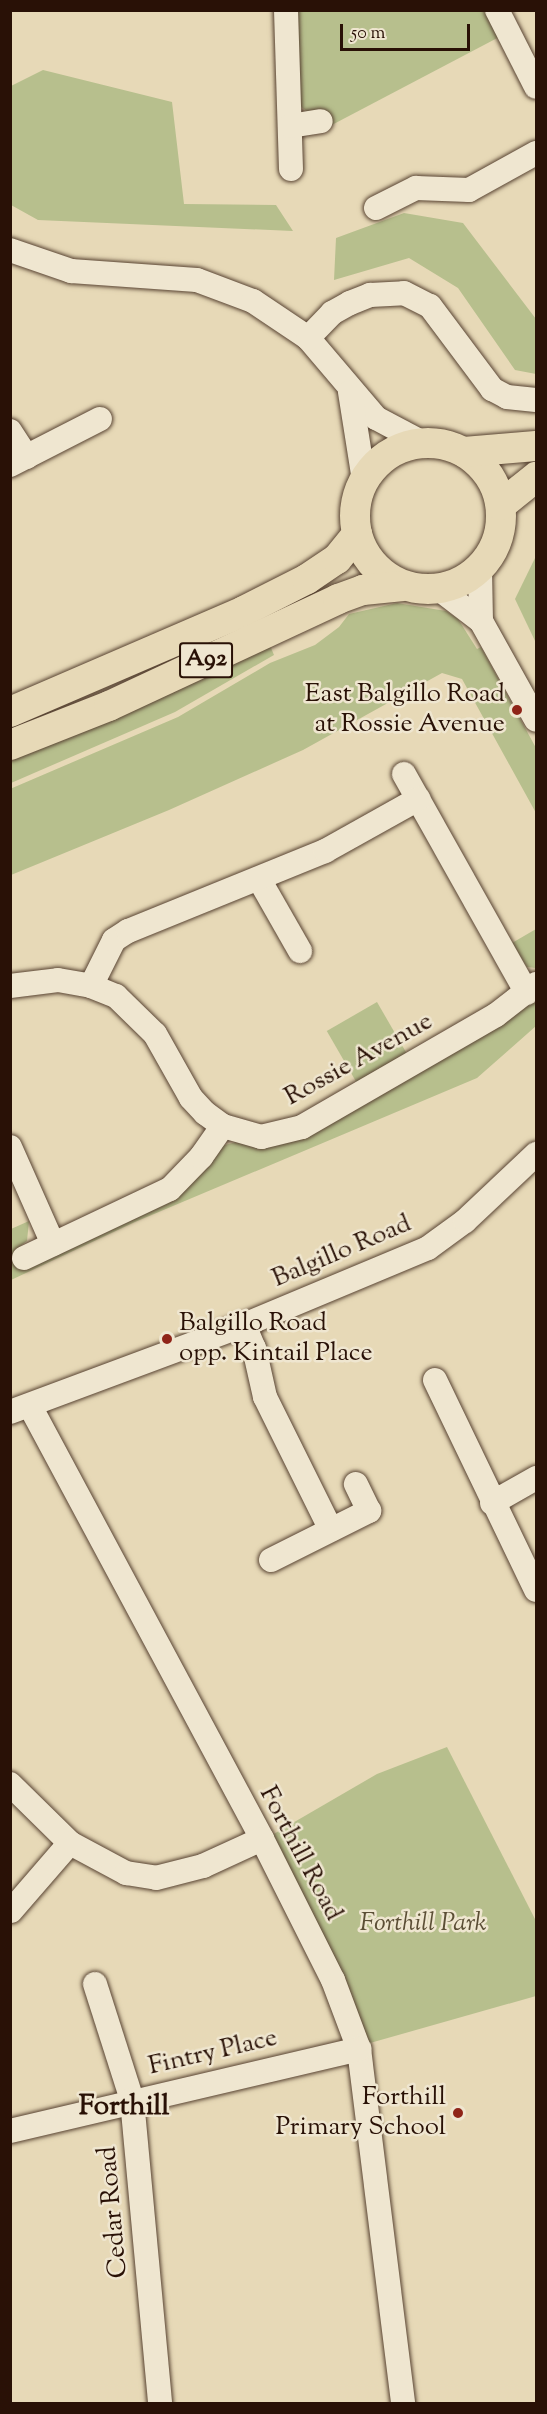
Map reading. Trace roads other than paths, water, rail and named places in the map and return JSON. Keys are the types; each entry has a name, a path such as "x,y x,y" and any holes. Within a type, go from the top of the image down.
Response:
{"main road":[{"path":"403,586 373,565 357,534 354,515 364,480 389,454 423,443 464,452 537,446"},
{"name":"A92","path":"10,745 109,706 338,599 403,586 440,589 461,582 480,568 494,550 501,528 501,505 488,474 464,452"},
{"path":"501,505 537,477"},
{"name":"A92","path":"10,712 223,621 307,579 337,559 357,534"}],"street":[{"path":"286,10 291,169"},
{"path":"497,10 537,87"},
{"path":"290,126 321,121"},
{"path":"376,208 416,188 469,189 537,153"},
{"path":"10,250 71,271 177,276 215,285 269,309 308,338 350,392 376,418 423,443"},
{"path":"308,338 332,313 350,303 388,292 404,293 430,306 492,389 507,397 537,400"},
{"path":"350,392 364,480"},
{"path":"10,431 19,461 100,419"},
{"path":"480,568 481,621"},
{"path":"440,589 481,621 537,720"},
{"path":"404,774 532,988"},
{"path":"91,986 114,939 325,851 418,799"},
{"path":"259,879 300,951"},
{"name":"Rossie Avenue","path":"10,986 58,980 91,986 116,996 155,1034 191,1098 223,1126 261,1137 302,1127 496,1015 532,988"},
{"path":"24,1258 170,1189 201,1158 223,1126"},
{"path":"10,1147 52,1245"},
{"name":"Balgillo Road","path":"20,1409 244,1325 428,1248 465,1221 537,1154"},
{"path":"244,1325 254,1348 265,1397 330,1530"},
{"path":"435,1380 492,1503 537,1590"},
{"name":"Forthill Road","path":"20,1409 262,1839 333,1980 359,2049 403,2403"},
{"path":"492,1503 537,1478"},
{"path":"271,1560 369,1511 356,1484"},
{"path":"10,1784 70,1843 126,1873 156,1878 203,1866 262,1839"},
{"path":"11,1911 70,1843"},
{"name":"Cedar Road","path":"95,1984 132,2100 160,2403"},
{"name":"Fintry Place","path":"10,2132 132,2100 359,2049"}],"place":[{"name":"East Balgillo Road at Rossie Avenue","path":"517,710"},
{"name":"Balgillo Road opp. Kintail Place","path":"167,1339"},
{"name":"Forthill Primary School","path":"458,2113"}],"district":[{"name":"Forthill","path":"124,2107"}],"park label":[{"name":"Forthill Park","path":"423,1924"}]}
